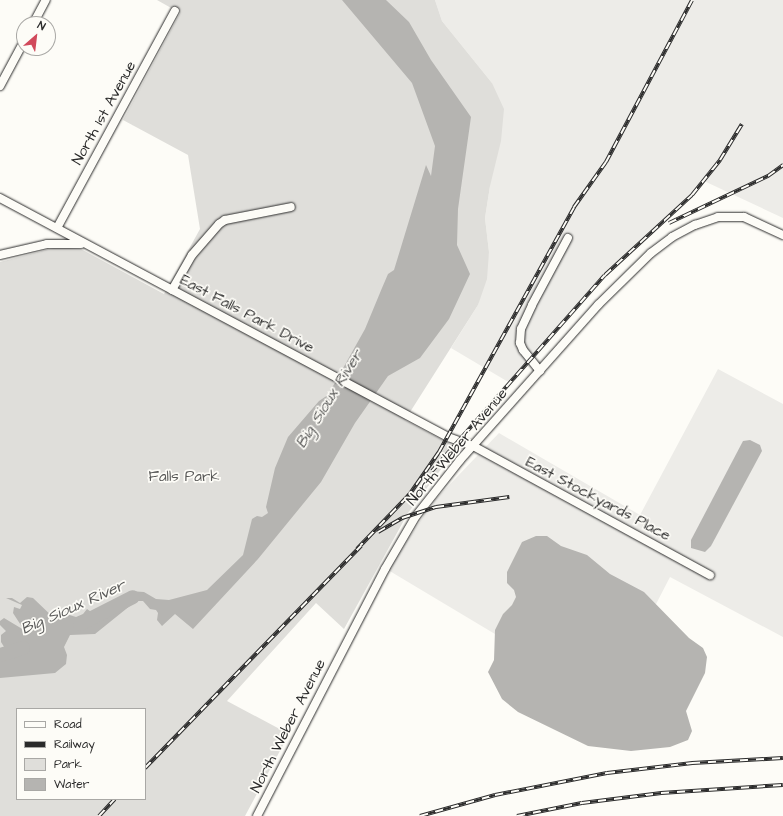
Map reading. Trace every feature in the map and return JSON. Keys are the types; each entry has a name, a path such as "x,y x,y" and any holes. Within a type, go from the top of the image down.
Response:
{"street":[{"path":"37,16 46,0"},
{"name":"North 1st Avenue","path":"57,228 175,12"},
{"path":"0,86 16,56"},
{"path":"0,198 88,245"},
{"path":"172,290 192,255 219,224 225,220 291,207"},
{"name":"North Weber Avenue","path":"257,816 397,548 424,504 473,446 615,287 651,253 672,237 718,217 744,217 761,223 783,234"},
{"path":"540,371 523,350 520,343 521,329 568,238"},
{"name":"East Falls Park Drive","path":"0,255 47,244 65,242 88,245 453,439 473,446"},
{"name":"East Stockyards Place","path":"473,446 710,575"}],"shaded area":[{"path":"435,0 783,0 783,218 704,181 666,221 605,275 510,383 451,348 478,305 489,252 485,218 490,186 492,83 442,21"},
{"path":"718,369 783,404 783,637 670,577 654,608 550,667 388,570 432,503 499,433 640,515"}],"green space":[{"name":"Falls Park","path":"157,0 435,0 442,21 492,83 504,109 501,141 490,186 485,218 489,252 487,279 478,305 405,420 452,445 451,456 408,513 344,629 316,603 227,701 289,734 245,816 0,816 0,262 57,247 81,249 164,294 200,229 188,155 123,120 180,13"}],"water":[{"path":"342,0 386,0 409,22 431,60 471,117 458,209 457,245 470,274 449,319 420,358 388,376 355,423 321,482 258,559 193,629 175,614 162,626 157,620 158,613 156,610 150,609 143,601 136,601 95,634 70,635 64,647 67,655 66,664 55,673 0,678 0,659 6,650 1,642 1,635 6,631 0,625 0,621 4,618 24,630 13,613 14,607 20,609 22,605 6,598 12,598 20,603 27,597 33,598 56,620 58,618 55,618 63,613 76,617 83,614 87,609 97,616 106,615 117,604 128,597 129,591 144,592 156,599 169,600 207,590 243,555 252,519 257,516 262,517 268,513 266,507 275,468 288,437 319,401 328,395 365,329 388,274 394,270 426,165 431,176 435,146 412,83"},
{"path":"750,440 760,445 762,451 711,546 705,552 691,548 691,540 743,441"},
{"path":"536,536 547,536 561,546 587,555 610,574 644,592 689,638 703,648 707,657 705,673 686,711 692,731 688,740 670,747 631,751 588,746 518,712 502,699 488,672 494,660 495,630 503,614 512,605 516,597 514,590 507,583 507,572 522,542"}],"waterway":[{"name":"Big Sioux River","path":"80,624 133,597"},
{"name":"Big Sioux River","path":"0,655 23,648"}],"railway":[{"path":"407,498 439,452 574,207 606,162 692,0"},
{"path":"432,471 605,275 692,195 720,160 742,124"},
{"path":"669,223 768,176 783,165"},
{"path":"357,549 410,494"},
{"path":"378,532 402,518 436,507 509,497"},
{"path":"146,767 361,546"},
{"path":"420,816 495,795 607,773 692,763 783,758"},
{"path":"517,816 582,803 661,793 783,785"},
{"path":"99,816 114,800"}]}
